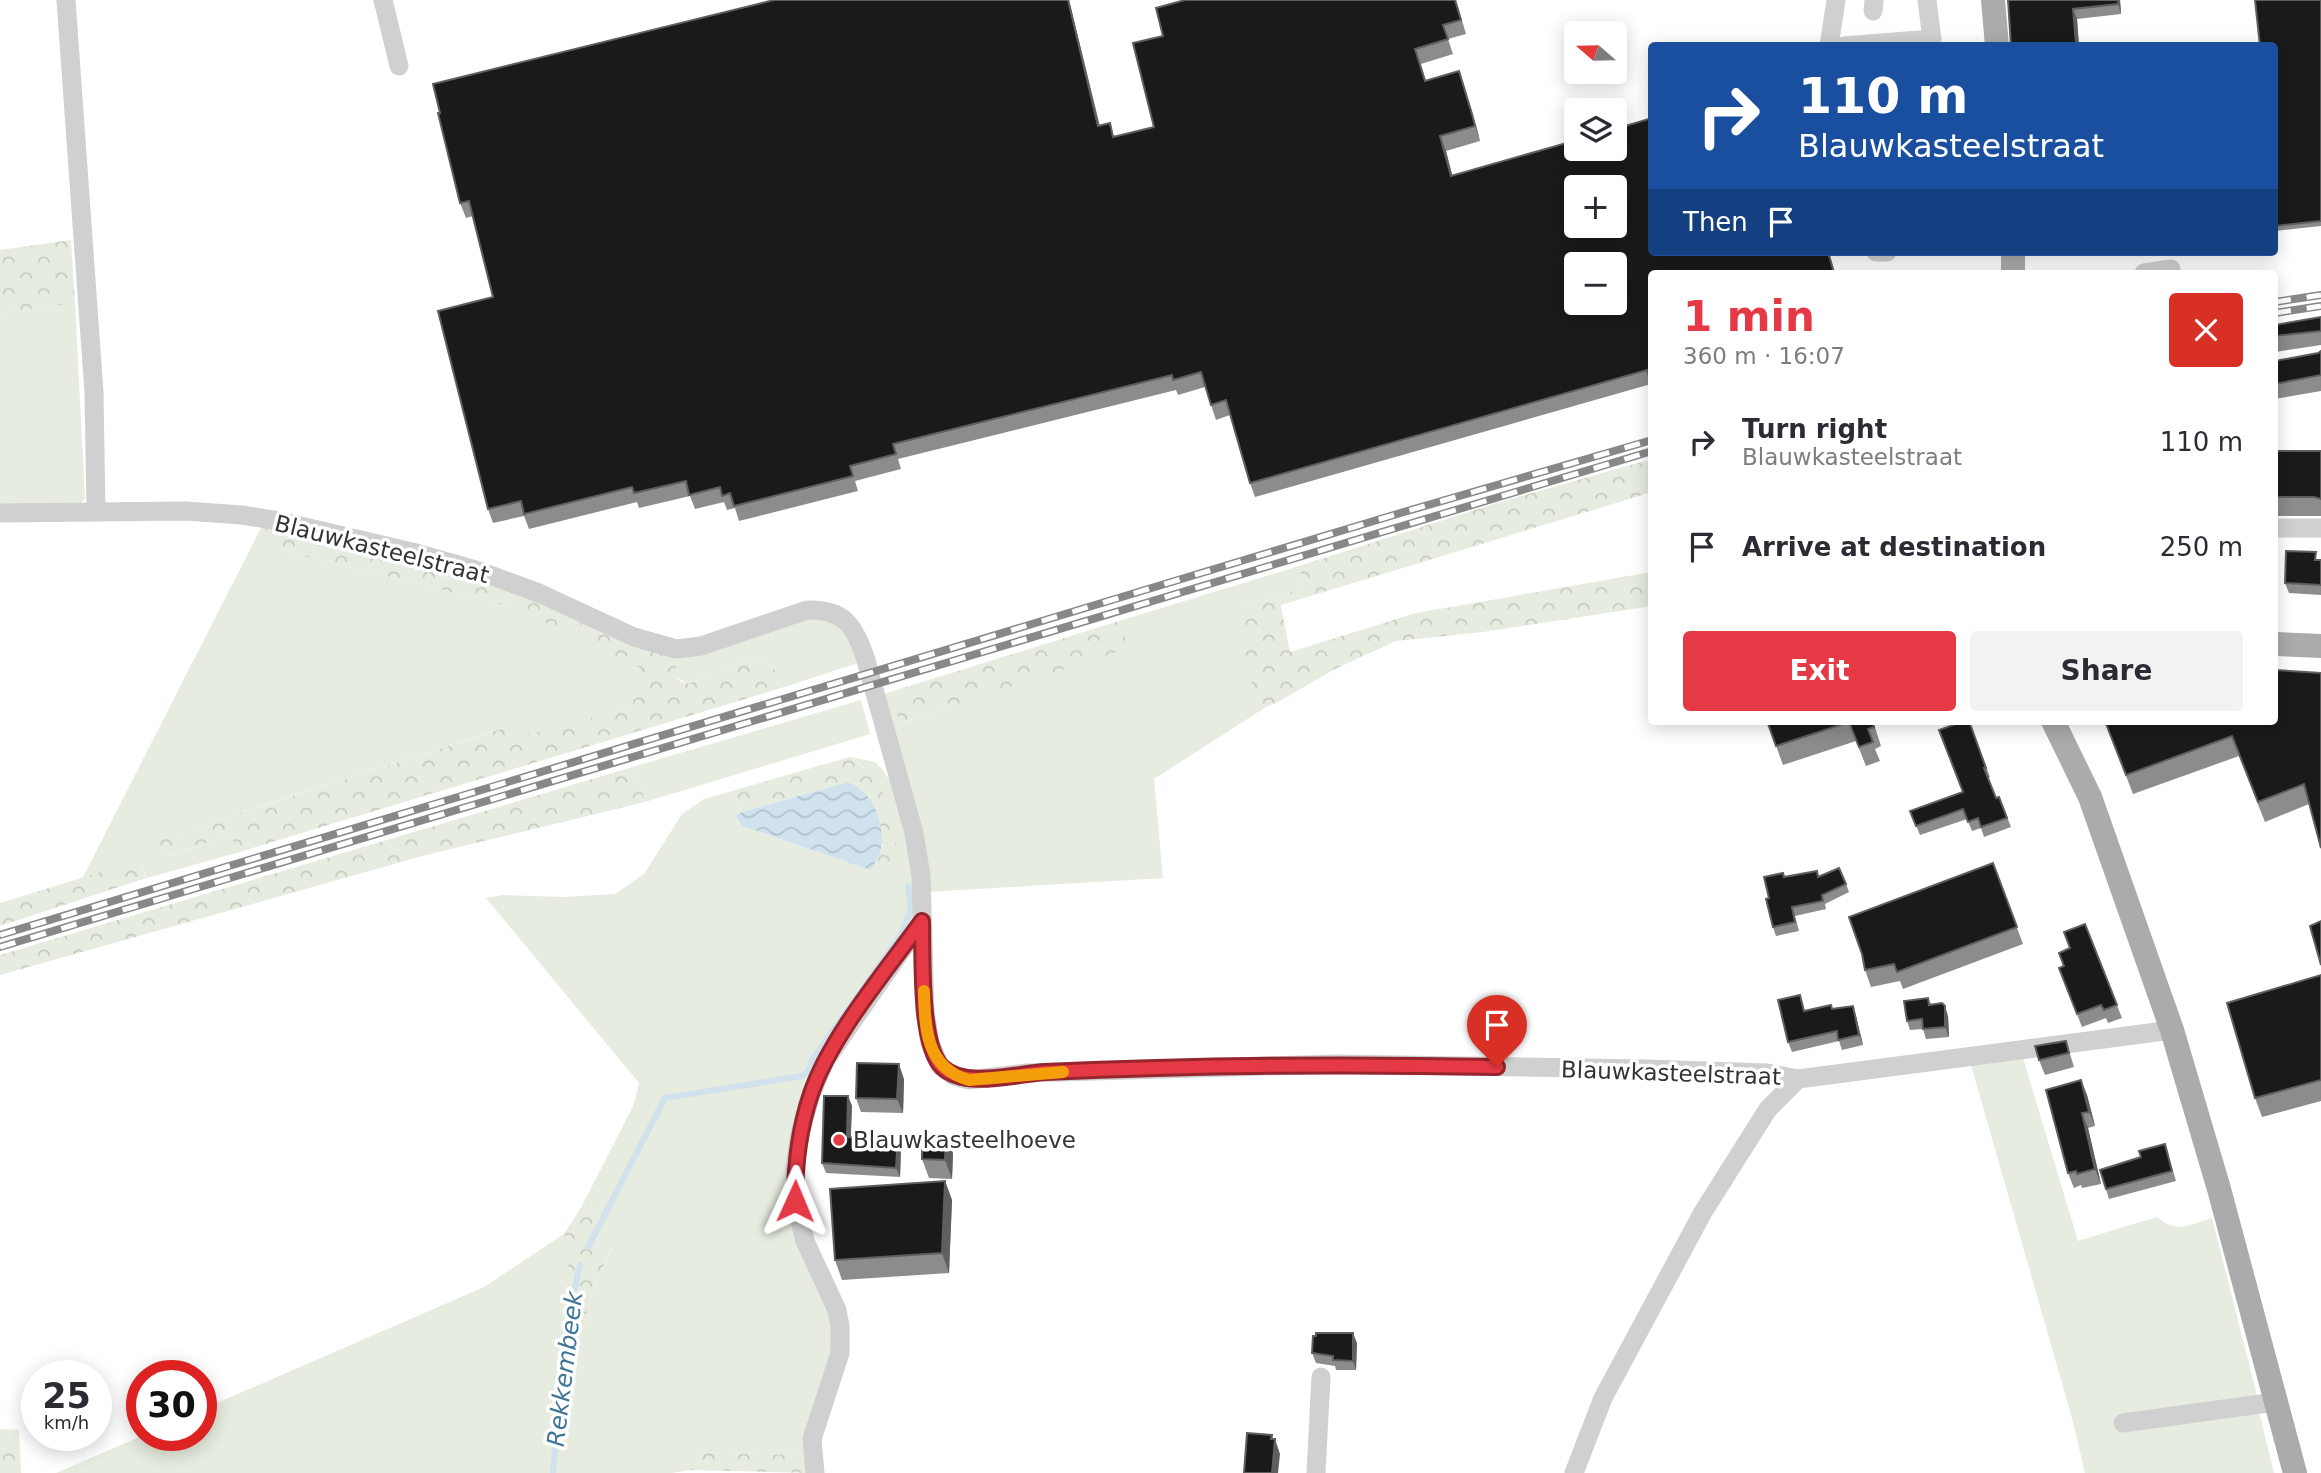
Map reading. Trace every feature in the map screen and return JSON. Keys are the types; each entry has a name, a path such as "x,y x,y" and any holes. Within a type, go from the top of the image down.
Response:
{"main road":[{"path":"1993,0 1997,42"},
{"path":"2278,644 2321,646"},
{"path":"2055,725 2090,797 2172,1030 2219,1189 2295,1473"}],"street":[{"path":"66,0 94,392 96,512"},
{"path":"383,0 399,66"},
{"path":"1830,42 1836,0"},
{"path":"1894,42 1931,39 1927,0"},
{"path":"2164,270 2171,269"},
{"name":"Blauwkasteelstraat","path":"0,513 186,511 279,521 412,552 503,580 539,593 634,637 676,649 701,646 807,610 821,610 842,618 856,633 914,833 921,876 925,1012 930,1044 940,1066 954,1076 969,1080 1053,1072 1336,1065 1646,1069 1768,1073 1798,1079 2172,1030"},
{"path":"2278,528 2321,528"},
{"path":"815,1473 812,1439 840,1353 840,1326 838,1310 805,1241 795,1201 795,1165 800,1134 811,1094 825,1062 922,921"},
{"name":"Blauwkasteelstraat","path":"1574,1473 1602,1398 1682,1248 1734,1159 1768,1108 1798,1079"},
{"path":"1316,1473 1321,1377"},
{"path":"2123,1423 2275,1402"}],"green space":[{"path":"71,240 75,303 0,313 0,250"},
{"path":"75,303 85,499 76,508 0,508 0,313"},
{"path":"1648,460 1648,493 1281,605 1290,652 1416,613 1648,573 1648,607 1483,632 1396,641 1335,669 1278,702 1266,707 1259,701 1247,660 1241,605 1305,588 1299,566 1497,503"},
{"path":"262,526 275,549 512,607 641,668 630,707 508,741 506,727 157,840 165,856 232,835 236,853 147,878 140,861 82,879"},
{"path":"262,526 483,566 676,652 676,677 681,682 688,684 755,657 773,668 778,689 236,853 232,835 164,856 157,840 507,727 508,740 630,707 640,668 512,607 275,549 265,541"},
{"path":"1299,566 1305,588 1241,605 1250,676 1259,701 1266,707 1154,779 1163,878 926,892 881,695 890,692 901,723 1128,647 1119,621"},
{"path":"819,614 843,629 858,663 778,689 773,668 755,657 688,684 676,677 676,652"},
{"path":"1119,621 1129,648 900,723 890,692"},
{"path":"861,700 870,734 645,802 636,766"},
{"path":"850,757 875,762 894,787 912,852 917,917 821,1056 792,1146 836,1333 806,1455 688,1452 690,1470 672,1473 56,1473 126,1443 126,1451 217,1451 217,1403 484,1287 564,1234 571,1244 583,1331 592,1294 612,1248 592,1237 600,1217 582,1206 634,1104 639,1083 486,898 503,895 565,897 615,894 644,874 682,814 704,799 732,791 742,812 735,817 742,826 882,876 897,849 865,768"},
{"path":"850,757 878,779 892,821 897,849 882,877 871,870 883,846 876,817 869,799 857,786 848,782 742,812 732,791"},
{"path":"636,766 645,802 426,855 0,975 0,955"},
{"path":"140,860 146,878 0,926 0,903"},
{"path":"2023,1058 2078,1241 2157,1217 2177,1227 2212,1218 2257,1395 2148,1411 2259,1411 2274,1473 2085,1473 2072,1418 1971,1065"},
{"path":"582,1206 600,1217 592,1238 612,1247 592,1294 583,1331 568,1427 548,1423 571,1244 564,1234"},
{"path":"0,1429 19,1430 21,1473 0,1473"},
{"path":"687,1452 806,1455 809,1473 690,1470"}],"water":[{"path":"848,782 863,791 878,815 882,846 871,870 742,826 735,816 742,812"}],"building":[{"path":"774,0 1068,0 1098,126 1110,123 1113,137 1154,127 1133,43 1163,36 1156,8 1185,0 1455,0 1461,20 1443,25 1448,39 1415,49 1425,81 1459,71 1472,114 1475,126 1440,136 1451,176 1564,144 1564,161 1627,161 1627,125 1648,119 1648,256 1829,256 1833,270 1648,270 1648,373 1647,370 1250,483 1226,400 1211,405 1201,372 1173,380 1172,375 893,444 896,454 850,466 853,476 734,506 730,493 722,496 720,487 689,495 686,481 634,493 632,487 524,514 521,501 488,509 438,311 493,297 469,201 460,203 433,84"},
{"path":"2008,0 2118,0 2118,4 2073,9 2076,42 2011,42"},
{"path":"2255,0 2321,0 2321,221 2278,226 2278,42 2260,42"},
{"path":"2321,317 2321,331 2278,336 2278,324"},
{"path":"2321,351 2321,375 2278,383 2278,360"},
{"path":"2278,451 2321,451 2321,499 2278,497"},
{"path":"2286,551 2316,552 2315,560 2321,560 2321,585 2285,583"},
{"path":"2278,670 2321,673 2321,848 2304,784 2258,802 2232,736 2126,775 2107,725 2278,725"},
{"path":"1768,725 1840,725 1776,746"},
{"path":"1850,725 1873,725 1868,729 1873,742 1859,747"},
{"path":"1953,725 1970,725 1984,768 2007,818 1981,827 1978,818 1968,822 1963,809 1916,826 1910,811 1963,792 1939,730"},
{"path":"1993,863 2017,927 1897,972 1894,964 1865,970 1849,917"},
{"path":"1839,868 1846,884 1822,895 1823,901 1792,907 1795,922 1773,927 1764,877 1783,873 1784,877 1817,871 1818,877"},
{"path":"2321,921 2321,965 2310,926"},
{"path":"2085,924 2117,1005 2104,1010 2101,1005 2077,1014 2059,968 2064,966 2059,953 2070,948 2064,932"},
{"path":"2321,975 2321,1080 2255,1098 2227,1003"},
{"path":"1800,995 1804,1011 1831,1005 1832,1009 1853,1006 1859,1035 1838,1040 1837,1031 1788,1042 1778,1000"},
{"path":"1928,998 1929,1005 1942,1003 1945,1006 1945,1027 1923,1029 1922,1019 1907,1021 1904,1001"},
{"path":"2066,1041 2069,1053 2039,1060 2035,1046"},
{"path":"857,1063 899,1064 897,1099 856,1098"},
{"path":"2081,1080 2089,1112 2082,1113 2095,1169 2077,1174 2076,1171 2068,1173 2046,1090"},
{"path":"824,1096 848,1096 847,1137 898,1138 896,1168 822,1163"},
{"path":"922,1133 946,1134 945,1160 922,1159"},
{"path":"2165,1144 2172,1171 2106,1189 2100,1170 2141,1157 2139,1151"},
{"path":"945,1181 942,1253 835,1260 830,1189"},
{"path":"1316,1333 1353,1333 1353,1361 1333,1360 1333,1356 1312,1353 1313,1336 1316,1336"},
{"path":"1247,1433 1272,1435 1271,1439 1275,1439 1272,1473 1244,1473"}],"waterway":[{"name":"Rekkembeek","path":"588,1247 665,1098 802,1076 809,1070 812,1060 902,933 911,908 908,886"},
{"name":"Rekkembeek","path":"553,1473 564,1335 580,1265"}],"railway":[{"path":"2278,302 2321,295"},
{"path":"2278,313 2321,306"},
{"path":"0,935 1397,514 1648,441"},
{"path":"0,947 1648,452"}],"slow traffic":[{"path":"924,991 930,1044 940,1066 954,1076 969,1080 1026,1073 1063,1072"}],"place":[{"name":"Blauwkasteelhoeve","path":"839,1140"}],"route":[{"path":"795,1201 795,1165 800,1134 811,1094 825,1062 852,1019 922,921 925,1012 930,1044 940,1066 954,1076 969,1080 1026,1073 1239,1066 1497,1067"}]}
